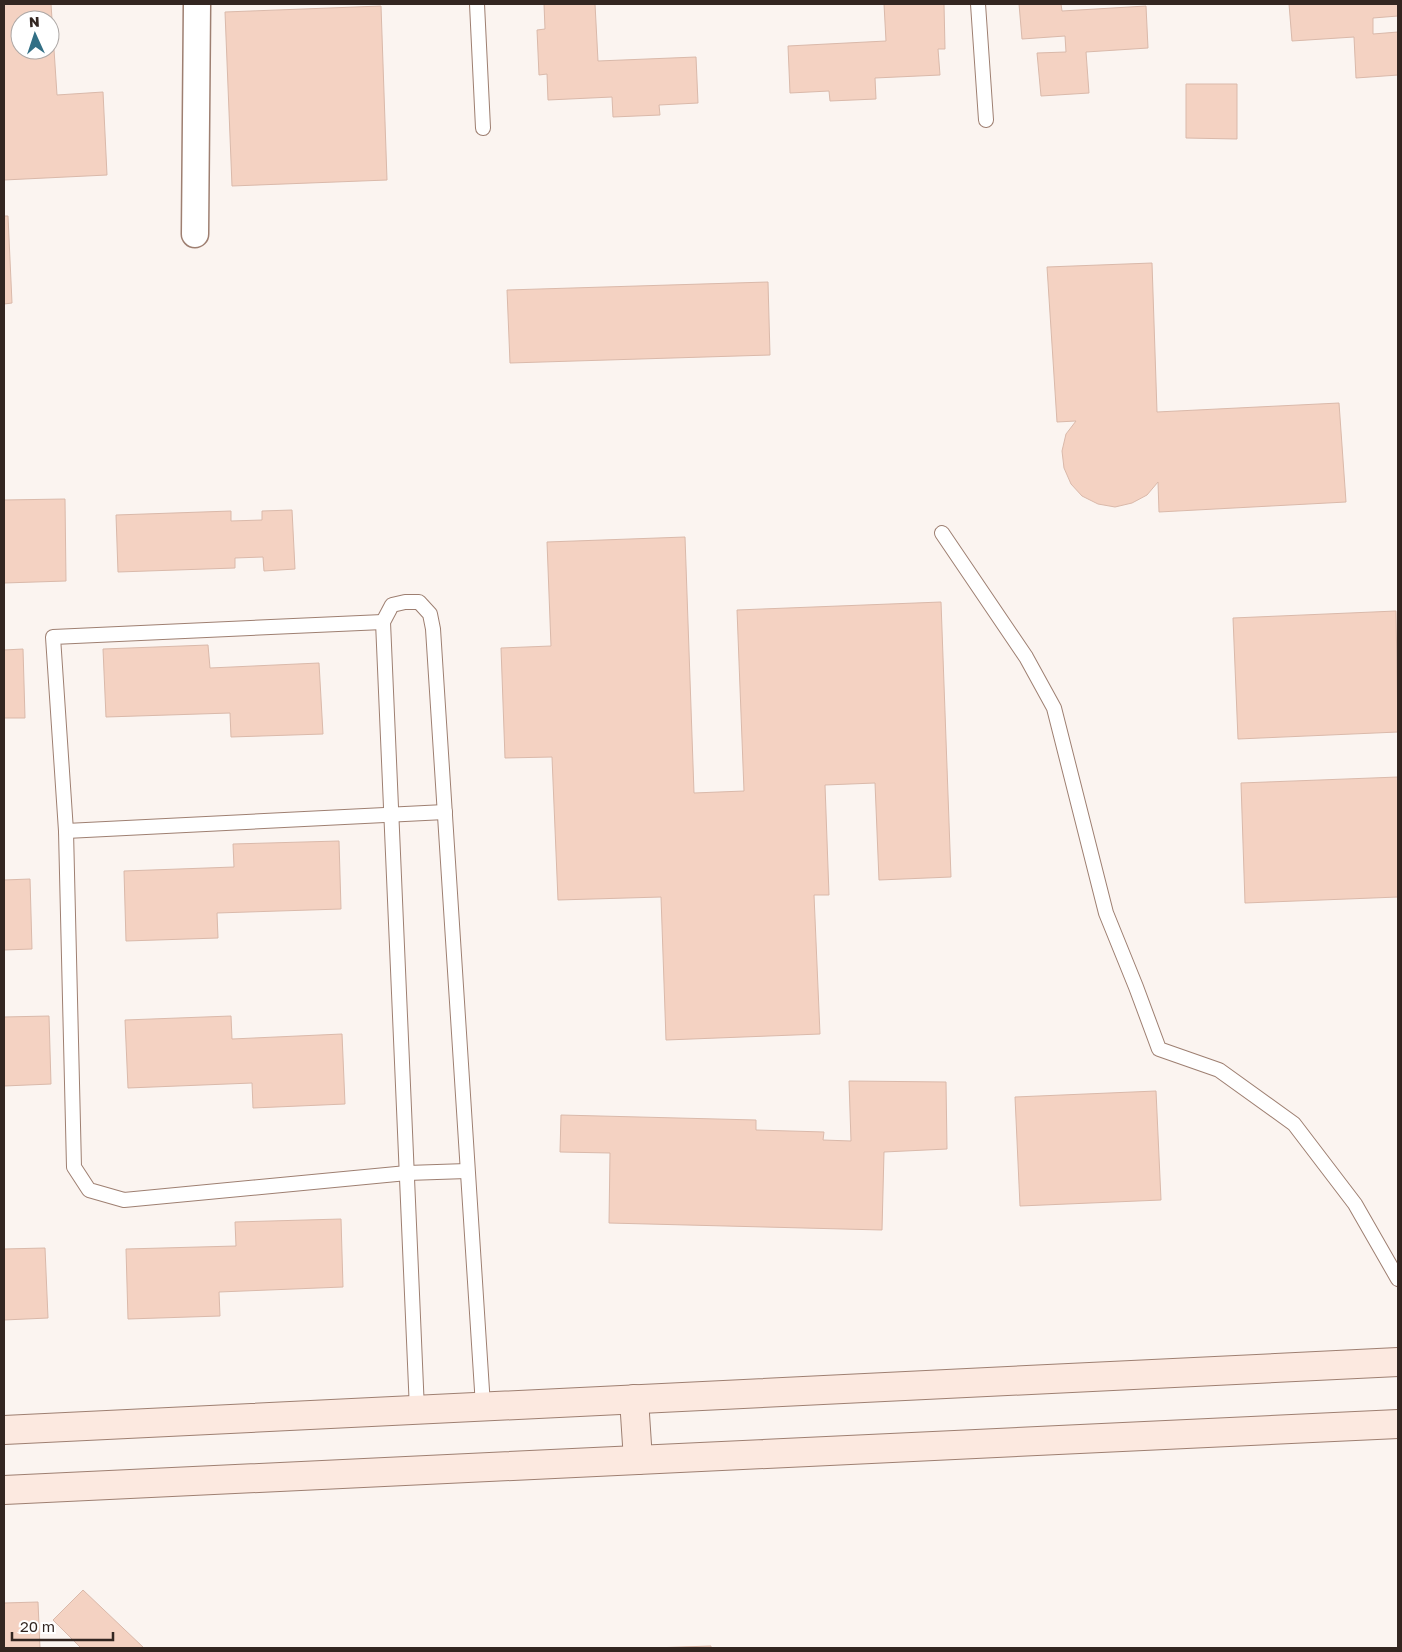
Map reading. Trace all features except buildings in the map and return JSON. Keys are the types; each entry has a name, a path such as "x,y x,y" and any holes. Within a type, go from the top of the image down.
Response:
{"main road":[{"path":"4,1430 1398,1362"},
{"path":"634,1399 638,1460"},
{"path":"4,1490 1398,1424"}],"street":[{"path":"194,234 196,4"}],"lane":[{"path":"477,4 483,128"},
{"path":"978,4 986,120"},
{"path":"942,533 1026,657 1054,708 1106,913 1159,1049 1219,1070 1294,1124 1355,1204 1398,1279"},
{"path":"417,1410 384,622 392,605 405,602 419,602 430,614 433,629 483,1406"},
{"path":"384,622 53,637 66,831 74,1167 89,1190 124,1200 407,1173 467,1171"},
{"path":"66,831 445,812"}]}
